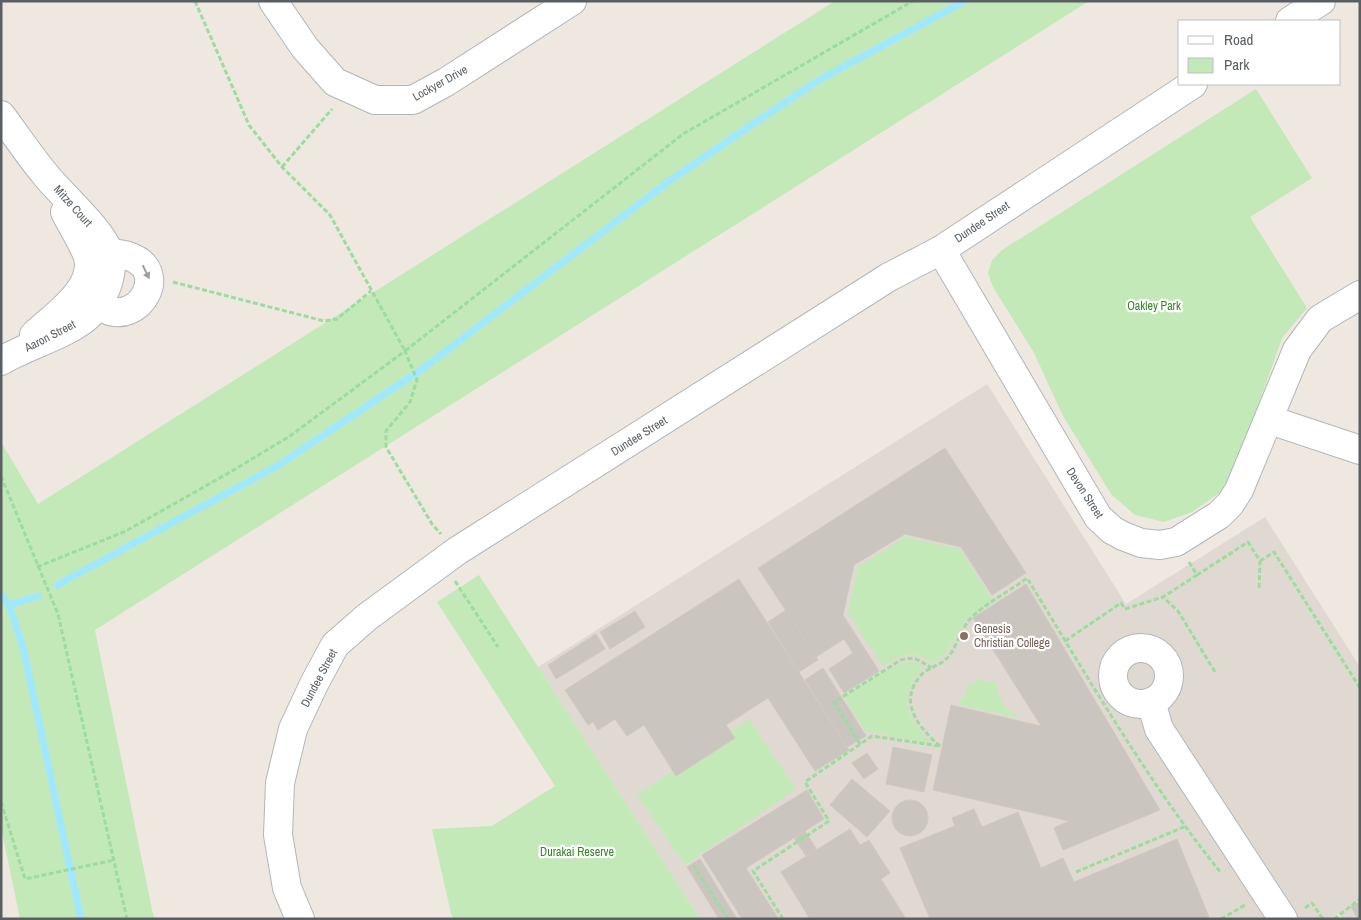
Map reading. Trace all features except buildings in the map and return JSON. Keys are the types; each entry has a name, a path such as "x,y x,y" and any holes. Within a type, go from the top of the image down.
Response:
{"street":[{"name":"Lockyer Drive","path":"273,1 305,48 335,82 374,100 413,100 446,82 572,1"},
{"path":"1292,20 1320,1"},
{"name":"Dundee Street","path":"300,919 287,888 278,835 280,783 293,729 314,684 336,645 367,617 450,556 889,277 940,250 1191,85"},
{"name":"Mitze Court","path":"1,115 44,174 100,236 95,277"},
{"name":"Devon Street","path":"940,250 1098,517 1112,530 1141,543 1160,545 1176,542 1205,526 1230,504 1239,490 1270,420 1297,350 1320,319 1360,295"},
{"path":"127,255 145,267 150,283 144,298 131,308 114,311 106,310 95,277 127,255"},
{"name":"Aaron Street","path":"5,359 70,302 95,277"},
{"path":"1270,420 1360,450"},
{"path":"1152,702 1159,729 1283,919"}],"path":[{"path":"195,1 249,125 282,167 330,215 405,351 417,380 410,402 386,431 386,447 450,556 498,647"},
{"path":"37,567 126,531 290,436 405,351 683,134 913,1"},
{"path":"282,167 350,88"},
{"path":"150,283 173,282 324,322 337,319 371,291"},
{"path":"1,476 58,614 127,919"},
{"path":"1176,542 1197,575"},
{"path":"1065,641 1121,603 1124,609 1163,597 1248,542 1260,561 1259,590"},
{"path":"1260,561 1274,552 1360,688"},
{"path":"783,919 753,871 829,821 805,782 872,736 940,746 914,720 910,706 913,689 921,676 931,668 942,664 949,656 972,617 1027,578 1149,778 1184,827 1226,879"},
{"path":"1163,597 1178,611 1215,672"},
{"path":"860,744 834,702 900,660 917,659 931,668"},
{"path":"1,802 25,879 114,860"},
{"path":"1076,872 1184,827"},
{"path":"694,865 728,919"},
{"path":"1241,898 1250,910"},
{"path":"1334,919 1360,898"},
{"path":"1221,919 1246,904"}],"shaded area":[{"name":"Genesis Christian College","path":"987,384 1126,604 1265,517 1360,667 1360,919 1342,919 1338,913 1331,919 700,919 538,667"}],"green space":[{"path":"835,1 1089,1 95,630 154,919 20,919 1,827 1,442 38,504"},
{"name":"Oakley Park","path":"1256,89 1312,178 1250,217 1307,308 1282,338 1236,468 1222,491 1192,512 1164,522 1135,515 1111,494 1063,416 1034,353 993,287 988,273 992,260 1002,250"},
{"path":"905,537 960,549 993,601 965,621 947,651 933,664 920,656 908,654 896,658 883,666 848,613 858,567"},
{"name":"Durakai Reserve","path":"479,575 700,919 454,919 451,914 432,829 492,826 555,786 437,602"},
{"path":"907,662 924,666 910,687 908,706 916,725 932,744 865,731 844,697 890,668"},
{"path":"976,678 986,682 996,681 1000,698 1010,711 1019,718 956,704 964,697 968,685 975,683"},
{"path":"749,719 796,789 685,865 637,795"}],"waterway":[{"path":"57,585 279,465 425,367 668,182 750,126 819,80 965,1"},
{"path":"1,594 9,605 23,647 81,919"},
{"path":"9,605 38,596"}],"place":[{"name":"Genesis Christian College","path":"964,636"}]}
